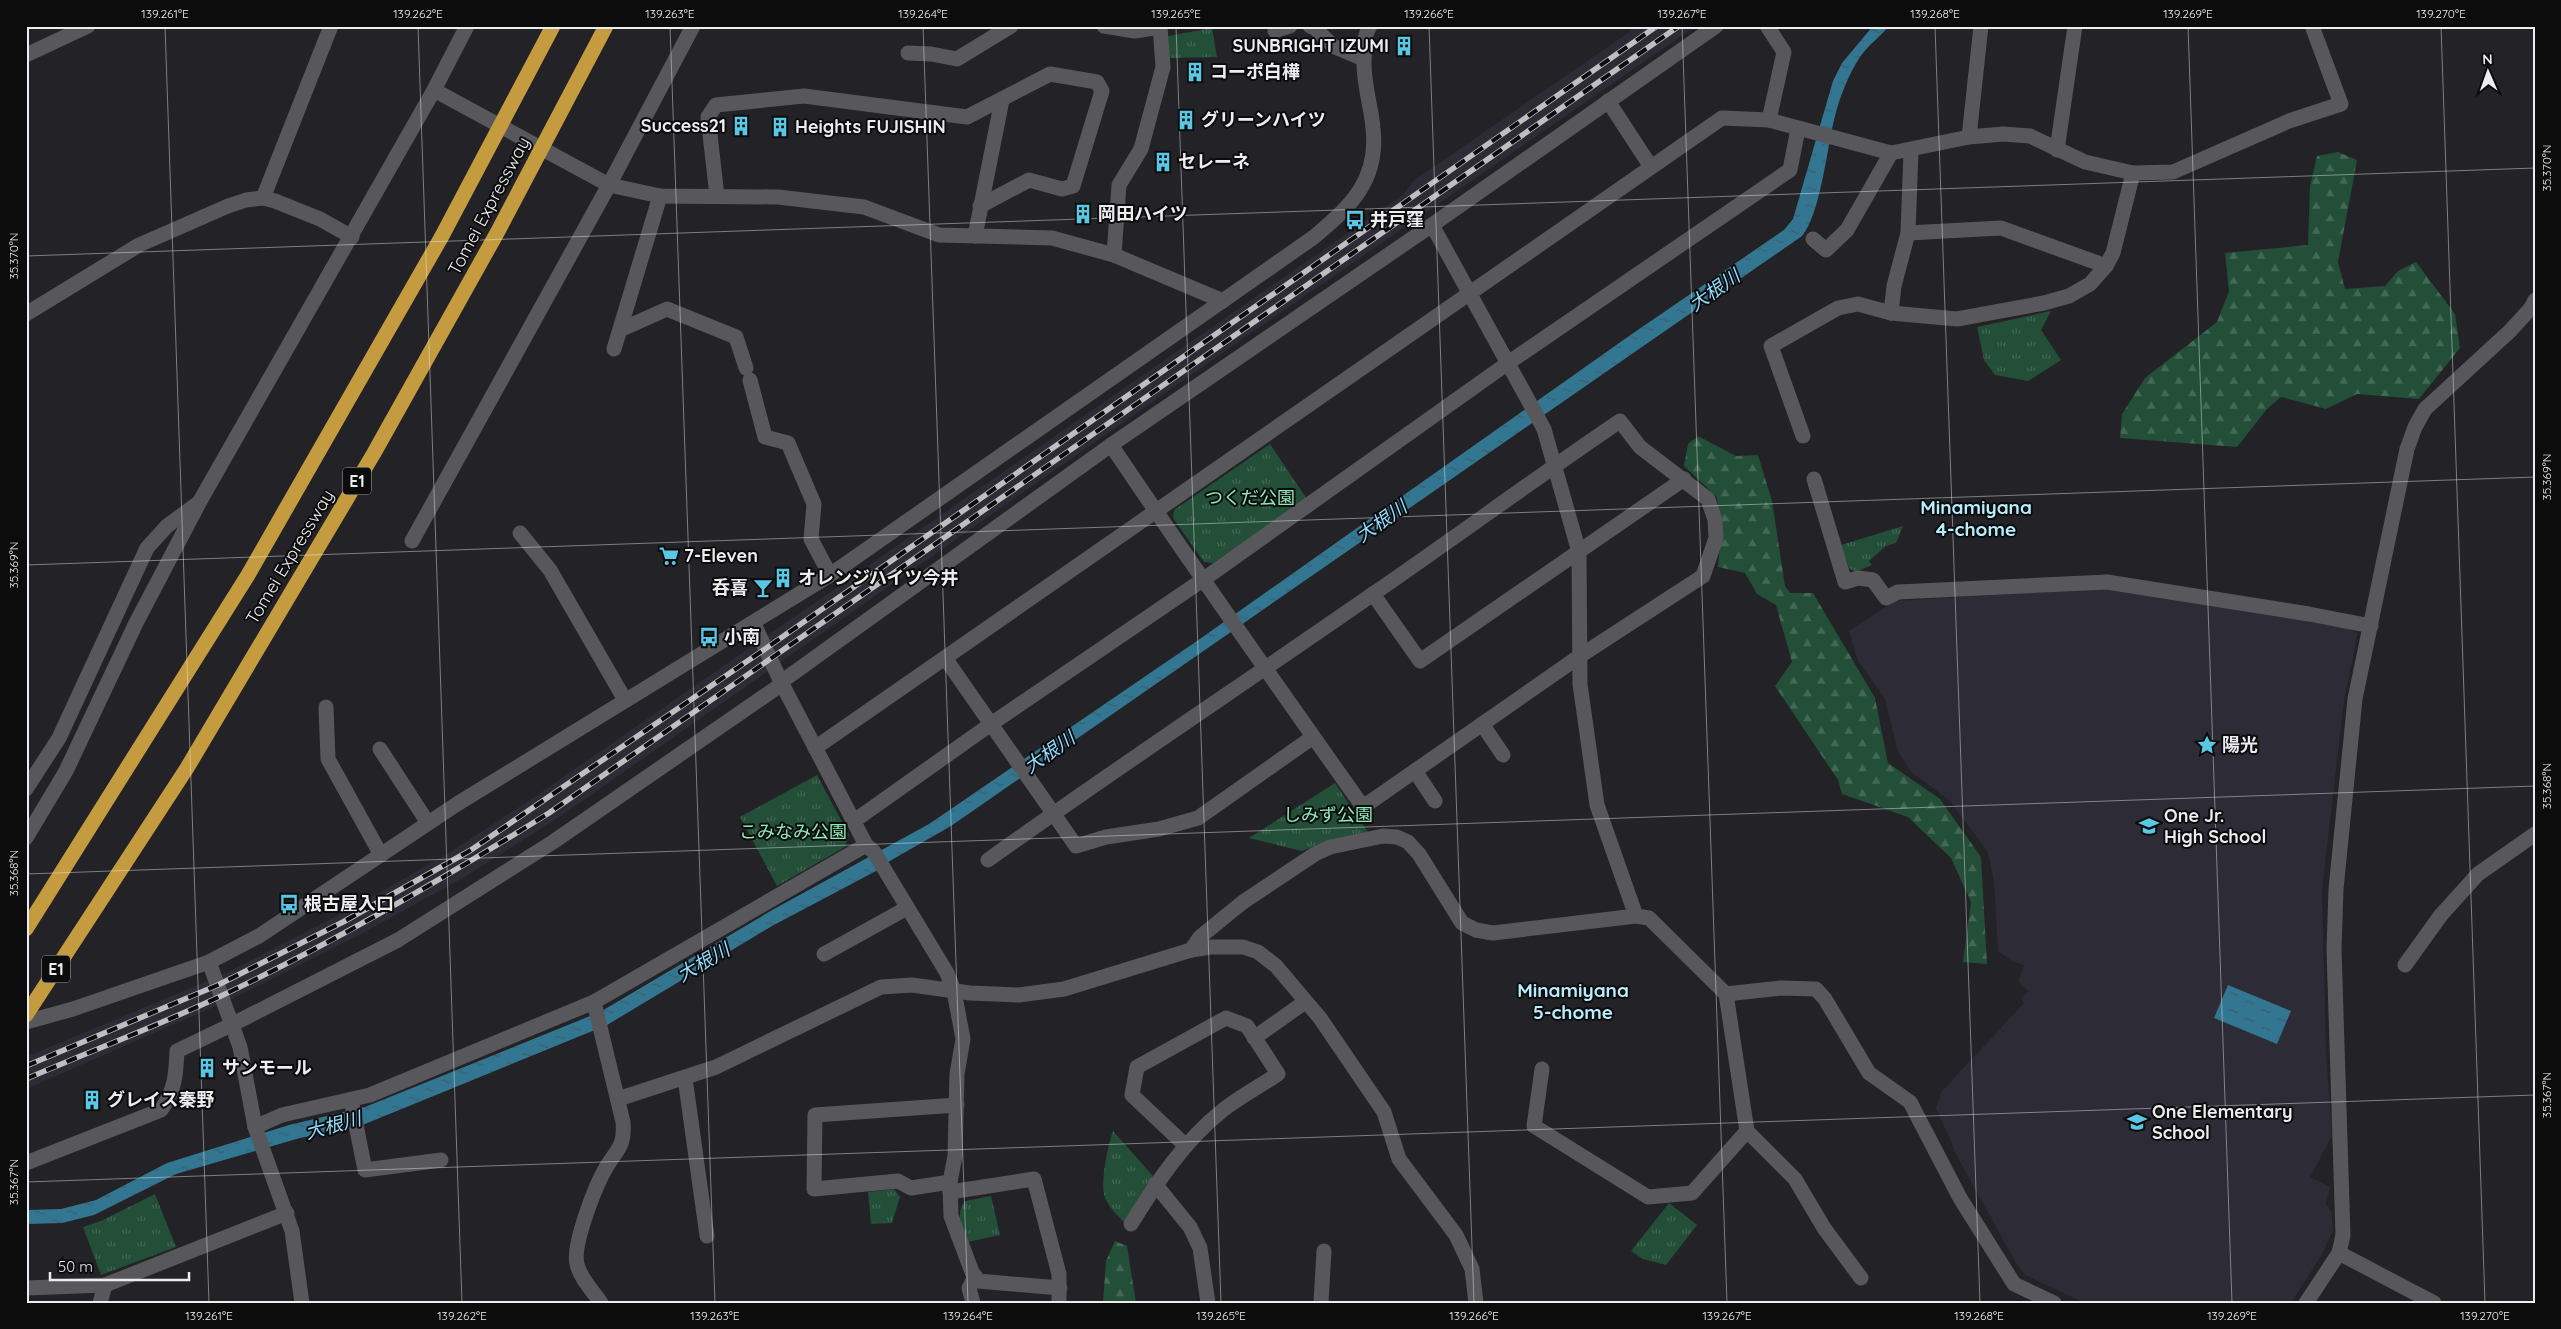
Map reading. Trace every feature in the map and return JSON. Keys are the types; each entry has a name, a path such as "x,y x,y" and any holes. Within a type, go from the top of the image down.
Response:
{"highway":[{"name":"Tomei Expressway","path":"26,929 253,567 442,236 553,26"},
{"name":"Tomei Expressway","path":"26,1016 187,768 374,453 497,233 606,26"}],"street":[{"path":"26,55 88,26"},
{"path":"264,198 331,26"},
{"path":"26,838 66,772 136,623 200,501 352,237 434,90 467,26"},
{"path":"412,541 610,185 693,26"},
{"path":"908,53 931,54 957,59 1010,26"},
{"path":"1104,26 1135,31 1160,27 1164,67 1141,149 1119,185 1114,255"},
{"path":"1275,30 1290,26"},
{"path":"1310,26 1315,28 1333,46 1364,59"},
{"path":"26,1022 73,1009 209,962 259,936 428,823 625,700 754,624 830,575 1314,237 1346,210 1369,177 1374,153 1373,129 1364,71 1364,59 1365,34 1370,26"},
{"path":"26,1164 161,1110 171,1096 176,1075 177,1051 398,940 553,842 781,683 1111,445 1432,226 1716,26"},
{"path":"1767,26 1784,52 1769,120"},
{"path":"1969,137 1981,26"},
{"path":"2057,150 2075,26"},
{"path":"815,748 1157,513 1722,118 1769,120 1803,131 1891,153 1911,151 1969,137 2003,134 2030,136 2085,162 2133,174 2173,172 2289,121 2341,104 2312,26"},
{"path":"717,196 708,117 716,105 804,96 967,117 1050,74 1097,82 1102,91 1073,186 1062,189 1029,180 980,206"},
{"path":"434,90 610,185 660,196 778,197 864,207 940,235 1052,238 1114,255 1223,301"},
{"path":"975,236 1002,100"},
{"path":"1608,101 1651,168"},
{"path":"854,820 1204,579 1508,363 1790,170 1803,131"},
{"path":"1891,313 1894,286 1908,233 1911,151"},
{"path":"1813,239 1826,250 1847,230 1891,153"},
{"path":"1803,436 1771,346 1838,308 1858,304 1891,313 1957,319 2044,303 2069,296 2090,284 2106,266 2113,253 2133,174"},
{"path":"614,349 660,196"},
{"path":"26,314 139,245 246,200 264,198 320,220 352,237"},
{"path":"1432,226 1530,405 1542,421 1578,552 1580,684 1597,805 1636,916"},
{"path":"1908,233 2001,228 2106,266"},
{"path":"2306,1303 2339,1253 2343,1235 2334,950 2336,889 2355,699 2407,449 2415,427 2425,409 2510,331 2531,308 2535,300"},
{"path":"620,330 667,309 736,336 766,437 788,443 814,504 811,539 830,575"},
{"path":"988,860 1054,813 1265,668 1373,594 1620,421 1640,447 1708,499 1716,520 1716,538 1702,576 1580,656 1363,807 1313,737 1265,668 1245,639 1228,613 1157,513 1111,445"},
{"path":"1373,594 1420,661 1684,479"},
{"path":"1814,479 1845,582 1858,578 1873,580 1886,598 1898,592 2107,582 2309,614 2371,626"},
{"path":"26,789 59,738 147,548 167,526 200,501"},
{"path":"520,533 550,570 625,700"},
{"path":"754,624 781,683 854,820 947,973 954,991 963,1039 957,1074 957,1105 955,1156 950,1187 951,1216 975,1276 978,1281 1060,1295 1060,1274 1034,1179 950,1187 911,1188 898,1181 814,1189 815,1115 957,1105"},
{"path":"945,658 1076,846 1106,837 1159,829 1198,818 1313,737"},
{"path":"326,707 328,759 381,855"},
{"path":"1482,724 1503,755"},
{"path":"380,749 428,823"},
{"path":"1415,771 1436,802"},
{"path":"2405,965 2442,916 2478,874 2535,834"},
{"path":"1191,950 1200,937 1244,902 1315,854 1330,846 1383,836 1397,837 1408,842 1419,854 1462,923 1476,930 1493,933 1636,916 1649,918 1726,994 1747,1130 1795,1179 1824,1228 1861,1278"},
{"path":"257,1130 282,1115 352,1105 370,1095 595,1007 870,849"},
{"path":"824,954 907,908"},
{"path":"618,1099 634,1092 685,1078 716,1066 881,987 912,985 954,991 1019,995 1064,990 1191,950 1242,946 1258,952 1276,966 1320,1018 1384,1112 1399,1159 1456,1234 1472,1269 1476,1303"},
{"path":"209,962 240,1047 257,1130 292,1231 302,1303"},
{"path":"1726,994 1781,988 1816,989 1825,999 1869,1074 1910,1102 1960,1198 2014,1284 2054,1303"},
{"path":"1254,1038 1305,1002"},
{"path":"595,1007 602,1028 618,1099 624,1136 620,1150 608,1165 595,1188 576,1250 576,1263 580,1274 601,1303"},
{"path":"1131,1224 1156,1184 1186,1146 1223,1110 1278,1074 1247,1026 1226,1018 1138,1067 1132,1095 1186,1146"},
{"path":"1542,1069 1534,1126 1648,1197 1692,1193 1747,1130"},
{"path":"685,1078 707,1236"},
{"path":"352,1105 365,1170 441,1160"},
{"path":"1156,1184 1190,1227 1200,1248 1208,1303"},
{"path":"26,1288 105,1285 287,1213"},
{"path":"1321,1303 1324,1251"},
{"path":"2339,1253 2434,1303"},
{"path":"973,1303 969,1288 975,1276"},
{"path":"100,1303 105,1285"}],"shaded area":[{"path":"1638,26 1696,26 1234,345 561,816 468,875 365,932 234,998 26,1089 26,1057 224,974 356,906 452,851 536,796 1404,194 1413,181"},
{"path":"2108,588 2347,628 2358,633 2344,701 2322,890 2326,1051 2332,1136 2310,1177 2330,1187 2326,1204 2332,1213 2333,1231 2321,1256 2291,1303 2085,1303 2025,1275 2016,1263 1959,1160 1936,1108 1942,1091 2024,1003 2021,998 2029,991 2018,982 2024,965 2013,962 1998,951 1994,882 1988,852 1949,800 1911,772 1898,752 1885,699 1858,661 1849,631 1895,601"}],"green space":[{"path":"1212,28 1217,57 1169,58 1168,36"},
{"path":"2338,152 2357,160 2338,262 2345,289 2385,286 2398,271 2416,262 2455,314 2460,348 2419,399 2357,394 2326,409 2281,397 2267,409 2237,447 2120,438 2122,414 2145,378 2217,322 2229,291 2225,253 2308,245 2310,186 2317,156"},
{"path":"2051,311 2041,330 2061,360 2028,381 1995,375 1984,360 1977,327"},
{"path":"1698,436 1736,456 1758,455 1772,501 1785,586 1790,593 1813,593 1875,698 1888,763 1940,799 1981,857 1987,964 1963,962 1971,902 1951,858 1908,817 1842,794 1838,780 1775,686 1792,662 1776,605 1757,594 1745,573 1718,567 1721,532 1717,497 1684,466 1688,444"},
{"name":"つくだ公園","path":"1270,444 1307,499 1213,563 1204,562 1173,518 1174,510"},
{"path":"1903,526 1896,543 1886,546 1869,561 1872,565 1856,572 1849,568 1841,545"},
{"name":"こみなみ公園","path":"817,775 849,835 845,847 777,886 740,817"},
{"name":"しみず公園","path":"1335,783 1368,832 1332,839 1302,851 1249,838"},
{"path":"1113,1131 1154,1177 1125,1223 1110,1206 1105,1198 1103,1188 1105,1162"},
{"path":"894,1189 900,1197 892,1223 871,1224 868,1192"},
{"path":"155,1194 176,1247 101,1275 83,1227 101,1221"},
{"path":"991,1196 1000,1235 968,1242 960,1216 962,1206 965,1201"},
{"path":"1669,1203 1697,1225 1666,1265 1643,1259 1631,1251"},
{"path":"1115,1241 1127,1246 1136,1303 1103,1303 1106,1261"}],"water":[{"name":"大根川","path":"1873,26 1889,26 1860,57 1844,87 1834,120 1814,213 1802,236 951,826 888,862 876,871 772,926 607,1025 360,1126 300,1138 176,1174 94,1215 62,1223 26,1224 26,1210 61,1209 96,1200 167,1163 289,1125 365,1107 600,1012 774,909 929,824 1197,641 1629,336 1784,230 1793,219 1833,81 1842,63"},
{"path":"2228,985 2291,1011 2277,1044 2214,1018"}],"railway":[{"path":"26,1066 218,985 343,922 471,850 765,649 1657,26"},
{"path":"26,1079 173,1018 305,954 388,909 549,813 1679,26"}],"place":[{"name":"SUNBRIGHT IZUMI","path":"1404,46"},
{"name":"コーポ白樺","path":"1195,72"},
{"name":"グリーンハイツ","path":"1186,120"},
{"name":"Success21","path":"741,126"},
{"name":"Heights FUJISHIN","path":"780,127"},
{"name":"セレーネ","path":"1163,162"},
{"name":"岡田ハイツ","path":"1083,214"},
{"name":"井戸窪","path":"1355,220"},
{"name":"7-Eleven","path":"669,556"},
{"name":"オレンジハイツ今井","path":"783,578"},
{"name":"呑喜","path":"763,588"},
{"name":"小南","path":"709,637"},
{"name":"陽光","path":"2207,745"},
{"name":"One Jr. High School","path":"2149,826"},
{"name":"根古屋入口","path":"289,904"},
{"name":"サンモール","path":"207,1068"},
{"name":"グレイス秦野","path":"92,1100"},
{"name":"One Elementary School","path":"2137,1122"}],"district":[{"name":"Minamiyana 4-chome","path":"1976,518"},
{"name":"Minamiyana 5-chome","path":"1573,1001"}]}
